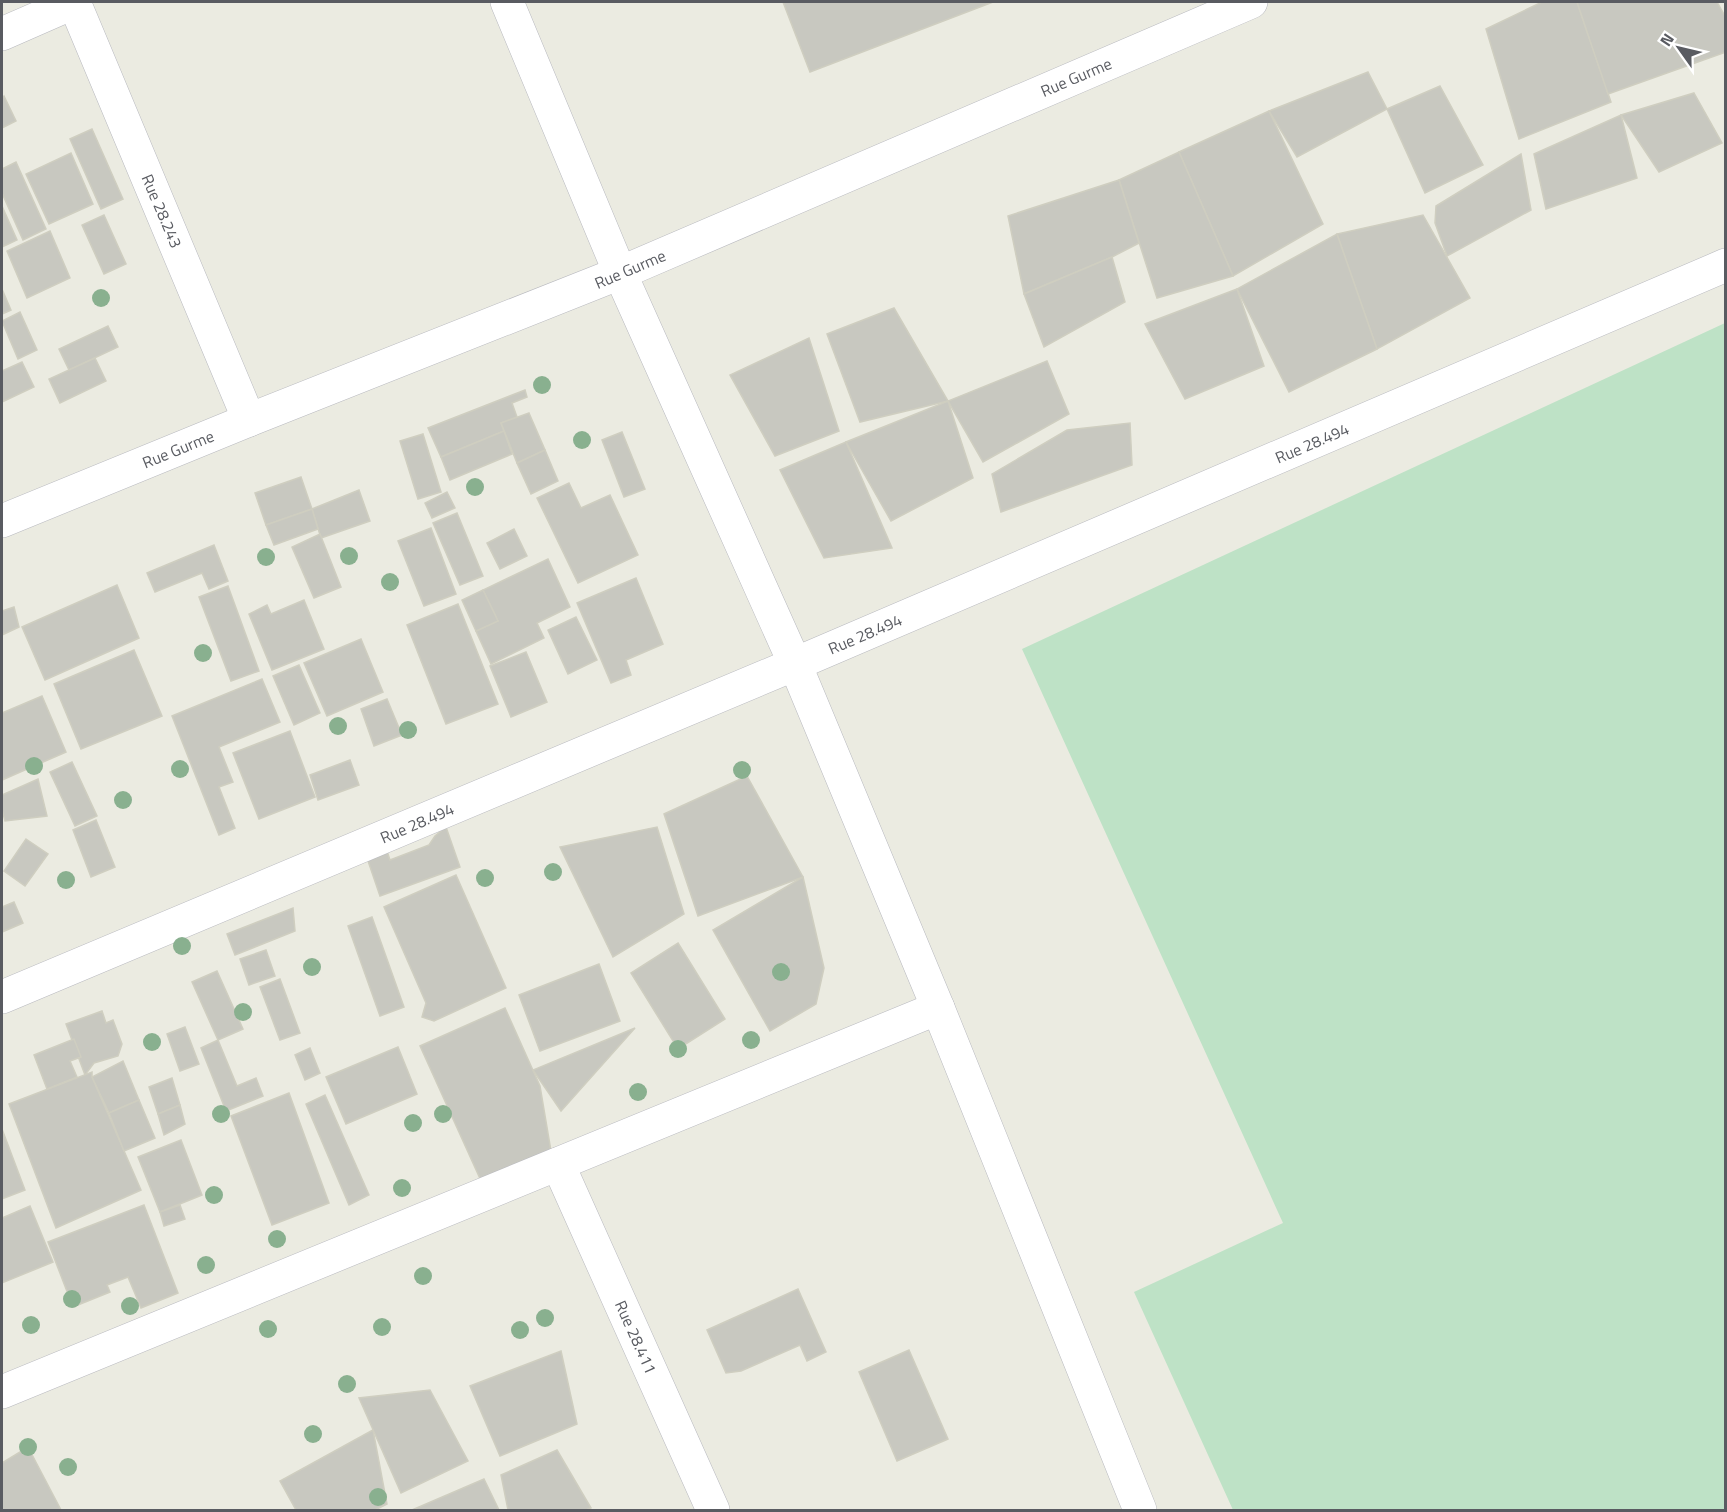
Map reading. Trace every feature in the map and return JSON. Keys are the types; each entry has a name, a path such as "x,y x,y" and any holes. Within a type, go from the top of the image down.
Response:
{"street":[{"path":"2,34 75,2"},
{"name":"Rue 28.243","path":"75,2 249,420"},
{"path":"507,2 620,273 795,664 938,1008 1140,1510"},
{"name":"Rue Gurme","path":"2,521 620,273 1251,2"},
{"name":"Rue 28.494","path":"2,997 795,664 1725,265"},
{"path":"2,1392 938,1008"},
{"name":"Rue 28.411","path":"558,1164 713,1510"}],"green space":[{"path":"1725,323 1725,1510 1233,1510 1134,1292 1283,1223 1022,649"}],"building":[{"path":"783,2 993,2 810,72"},
{"path":"1542,2 1577,2 1611,102 1519,139 1486,29"},
{"path":"1577,2 1717,2 1726,18 1726,52 1608,94"},
{"path":"1368,72 1387,109 1297,157 1269,111"},
{"path":"1440,86 1483,165 1425,193 1387,109"},
{"path":"1694,93 1722,143 1659,172 1621,115"},
{"path":"4,96 16,121 2,128 2,98"},
{"path":"1269,111 1323,224 1233,276 1179,152"},
{"path":"1621,115 1637,178 1546,209 1534,154"},
{"path":"92,129 123,199 101,209 70,139"},
{"path":"1179,152 1233,276 1157,298 1119,180"},
{"path":"71,153 93,204 49,224 26,174"},
{"path":"1521,154 1531,210 1447,256 1435,223 1436,206"},
{"path":"16,162 46,229 23,240 2,193 2,169"},
{"path":"1119,180 1139,243 1112,257 1024,294 1008,216"},
{"path":"2,206 17,240 2,247"},
{"path":"104,215 126,264 104,274 82,225"},
{"path":"1423,215 1470,298 1377,349 1337,234"},
{"path":"50,231 70,278 27,298 7,251"},
{"path":"1337,234 1377,349 1289,392 1237,289"},
{"path":"1112,257 1125,302 1044,347 1024,294"},
{"path":"2,289 11,310 2,314"},
{"path":"1237,289 1264,366 1185,399 1145,324"},
{"path":"894,308 948,401 860,422 827,334"},
{"path":"20,312 37,350 18,359 2,321"},
{"path":"108,326 118,347 69,370 59,349"},
{"path":"809,338 839,431 775,456 730,375"},
{"path":"95,358 106,381 60,403 49,379"},
{"path":"1047,361 1069,414 983,462 948,401"},
{"path":"22,362 34,387 2,402 2,371"},
{"path":"525,390 527,397 512,403 517,417 501,423 504,431 441,457 428,428"},
{"path":"948,401 973,478 891,521 846,442"},
{"path":"529,413 545,450 517,463 501,423"},
{"path":"1130,423 1132,465 1001,512 992,474 1067,430"},
{"path":"504,431 512,454 450,480 441,457"},
{"path":"622,432 645,489 624,497 602,440"},
{"path":"423,434 441,492 418,499 400,441"},
{"path":"846,442 892,548 824,558 780,470"},
{"path":"545,450 558,481 531,494 517,463"},
{"path":"301,477 312,509 266,525 255,493"},
{"path":"569,483 581,508 610,495 638,555 578,583 537,498"},
{"path":"359,490 370,521 321,538 312,509"},
{"path":"447,492 455,508 432,518 425,503"},
{"path":"312,509 318,529 274,545 266,525"},
{"path":"457,513 483,576 460,585 433,523"},
{"path":"431,528 456,594 424,606 398,541"},
{"path":"514,529 527,556 500,569 487,543"},
{"path":"320,534 341,587 314,598 292,547"},
{"path":"214,545 228,581 209,589 202,573 155,592 147,573"},
{"path":"548,559 570,607 537,623 544,638 491,664 476,631 498,621 483,590"},
{"path":"636,578 663,644 626,660 631,675 611,683 577,603"},
{"path":"117,585 139,638 45,680 22,627"},
{"path":"228,586 259,671 231,681 199,597"},
{"path":"483,590 498,621 476,631 462,600"},
{"path":"304,600 324,649 272,670 249,614 267,605 271,614"},
{"path":"458,604 498,704 446,724 407,625"},
{"path":"14,607 19,627 2,635 2,611"},
{"path":"576,617 597,660 568,674 548,630"},
{"path":"361,639 383,692 327,716 304,663"},
{"path":"134,650 162,716 81,749 54,684"},
{"path":"526,652 547,702 511,717 490,666"},
{"path":"299,665 320,713 294,725 273,676"},
{"path":"262,679 280,722 219,747 233,782 219,787 235,828 219,835 172,716"},
{"path":"42,696 66,752 2,780 2,713"},
{"path":"387,699 402,735 374,746 361,709"},
{"path":"290,731 315,797 259,819 233,753"},
{"path":"350,760 359,785 318,800 310,775"},
{"path":"72,762 97,816 75,826 50,772"},
{"path":"747,776 803,877 698,916 664,814"},
{"path":"38,779 47,816 5,821 2,795"},
{"path":"96,820 115,867 91,877 73,830"},
{"path":"446,827 460,867 380,896 367,858 387,851 390,860 429,845 435,836"},
{"path":"657,827 684,914 613,957 560,847"},
{"path":"26,839 48,854 25,886 4,871"},
{"path":"456,875 506,988 434,1021 422,1017 426,1003 384,907"},
{"path":"803,877 824,968 816,1004 770,1031 713,930"},
{"path":"14,902 23,923 2,932 2,907"},
{"path":"293,908 295,931 235,955 227,934"},
{"path":"372,917 404,1007 380,1016 348,926"},
{"path":"678,943 725,1019 678,1049 631,973"},
{"path":"266,950 275,976 249,985 240,959"},
{"path":"599,964 620,1021 540,1051 519,995"},
{"path":"217,971 243,1029 218,1040 192,982"},
{"path":"280,979 300,1033 280,1040 260,987"},
{"path":"505,1008 540,1086 551,1151 482,1183 420,1046"},
{"path":"102,1011 106,1023 113,1020 122,1044 118,1056 94,1063 85,1075 66,1024"},
{"path":"185,1027 199,1064 180,1071 167,1034"},
{"path":"635,1028 561,1111 533,1070"},
{"path":"74,1039 81,1057 70,1061 77,1077 47,1089 34,1055"},
{"path":"218,1040 237,1086 256,1078 263,1096 226,1111 201,1048"},
{"path":"398,1047 417,1094 346,1124 326,1077"},
{"path":"310,1048 320,1073 305,1080 295,1055"},
{"path":"123,1061 139,1100 109,1113 92,1077"},
{"path":"92,1072 92,1077 141,1190 56,1228 9,1104"},
{"path":"172,1078 180,1105 158,1114 149,1087"},
{"path":"289,1093 329,1203 272,1225 231,1116"},
{"path":"325,1095 369,1195 349,1205 306,1104"},
{"path":"139,1100 155,1138 124,1151 109,1113"},
{"path":"180,1105 185,1124 164,1135 158,1114"},
{"path":"2,1129 25,1190 2,1199"},
{"path":"181,1140 202,1195 160,1212 138,1157"},
{"path":"144,1205 178,1293 141,1308 128,1277 107,1285 110,1292 73,1307 48,1242"},
{"path":"180,1205 185,1219 164,1226 160,1212"},
{"path":"30,1206 53,1262 2,1283 2,1218"},
{"path":"798,1289 826,1352 807,1361 800,1345 741,1371 726,1373 707,1330"},
{"path":"909,1350 948,1439 897,1461 859,1372"},
{"path":"561,1351 577,1424 500,1456 470,1386"},
{"path":"430,1390 468,1461 401,1493 359,1398"},
{"path":"373,1430 387,1504 375,1510 296,1510 280,1481"},
{"path":"28,1447 61,1510 2,1510 2,1463"},
{"path":"557,1450 591,1508 586,1510 508,1510 501,1475"},
{"path":"484,1479 499,1510 412,1510"}]}
